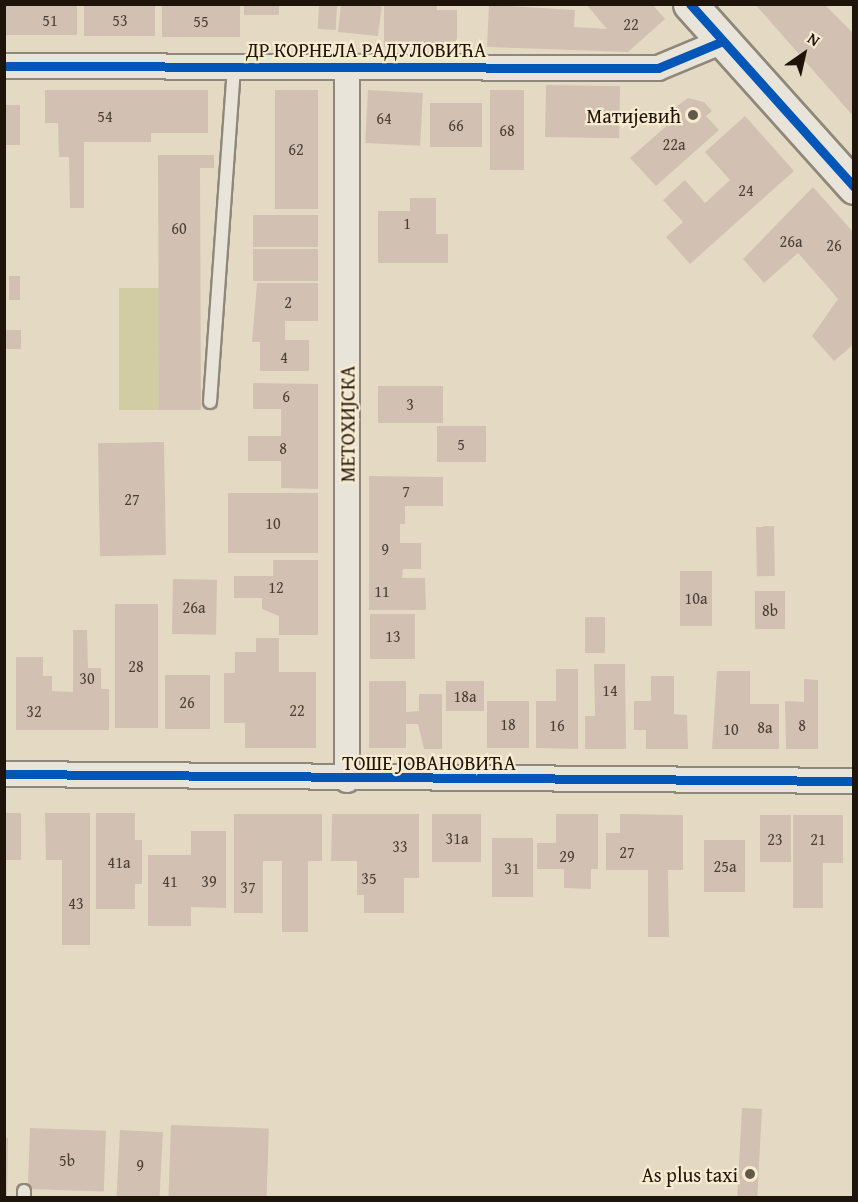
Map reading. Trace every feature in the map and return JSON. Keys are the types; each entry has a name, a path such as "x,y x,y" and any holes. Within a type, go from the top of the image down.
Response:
{"main road":[{"path":"690,4 854,187"}],"street":[{"name":"ДР КОРНЕЛА РАДУЛОВИЋА","path":"4,66 658,68 723,41"},
{"name":"МЕТОХИЈСКА","path":"347,67 347,780"},
{"name":"ТОШЕ ЈОВАНОВИЋА","path":"4,774 347,780 854,781"}],"lane":[{"path":"210,402 234,67"}],"shaded area":[{"path":"119,288 159,288 159,410 119,410"}],"building":[{"path":"4,4 77,4 77,35 4,35"},
{"path":"84,4 155,4 155,36 84,36"},
{"path":"162,4 240,4 240,37 162,37"},
{"path":"244,4 279,4 279,15 244,15"},
{"path":"341,4 382,4 378,36 338,32"},
{"path":"437,4 437,10 457,10 457,47 384,47 384,6"},
{"path":"586,4 652,4 665,19 628,52 487,47 489,5 575,10 574,27 607,29"},
{"path":"755,4 824,4 854,34 854,117"},
{"path":"319,5 337,6 336,30 318,29"},
{"path":"546,85 620,86 619,138 545,137"},
{"path":"45,90 208,90 208,133 151,133 151,142 84,142 84,208 70,208 69,157 59,157 58,123 45,123"},
{"path":"275,90 318,90 318,209 275,209"},
{"path":"368,90 423,93 420,146 365,143"},
{"path":"490,90 524,90 524,170 490,170"},
{"path":"688,98 704,102 712,111 706,116 719,130 656,186 630,158 679,115 673,109"},
{"path":"430,103 482,103 482,147 430,147"},
{"path":"4,105 20,105 20,145 4,145"},
{"path":"745,116 794,171 690,264 666,237 683,222 663,200 685,180 705,203 730,180 705,152"},
{"path":"158,155 214,155 214,168 200,168 201,410 159,410"},
{"path":"813,187 854,233 854,344 834,361 812,336 838,299 798,253 764,283 743,259"},
{"path":"410,198 436,198 436,234 448,234 448,263 378,263 378,211 410,211"},
{"path":"253,215 318,215 318,247 253,247"},
{"path":"253,249 318,249 318,281 253,281"},
{"path":"9,276 20,276 20,300 9,300"},
{"path":"257,283 318,283 318,321 285,321 285,340 309,340 309,371 260,371 260,342 252,342"},
{"path":"5,330 21,330 21,349 5,349"},
{"path":"253,383 318,384 318,489 281,488 281,461 248,461 248,436 281,436 281,409 253,409"},
{"path":"378,386 443,386 443,423 378,423"},
{"path":"437,426 486,426 486,462 437,462"},
{"path":"164,442 166,555 100,556 98,443"},
{"path":"369,476 443,477 443,506 405,506 405,524 400,524 400,543 421,543 421,569 403,569 402,578 425,578 426,610 369,610"},
{"path":"228,493 318,493 318,553 228,553"},
{"path":"756,526 774,526 775,576 757,576"},
{"path":"273,560 318,560 318,635 279,635 279,616 262,609 262,598 234,598 234,576 273,576"},
{"path":"680,571 712,571 712,626 680,626"},
{"path":"173,579 217,580 216,635 172,634"},
{"path":"755,591 785,591 785,629 755,629"},
{"path":"115,604 158,604 158,728 115,728"},
{"path":"370,614 415,614 415,659 370,659"},
{"path":"585,617 605,617 605,653 585,653"},
{"path":"73,630 87,630 88,668 101,668 101,689 109,689 109,730 16,730 16,657 43,657 43,676 52,676 52,691 73,692"},
{"path":"256,638 279,638 279,672 316,672 316,748 245,748 245,723 224,723 224,673 235,673 235,652 256,652"},
{"path":"594,664 625,664 626,749 585,749 585,716 595,716"},
{"path":"556,669 578,669 578,749 536,748 536,701 556,701"},
{"path":"717,671 750,671 750,704 779,704 779,749 712,749"},
{"path":"165,675 210,675 210,729 165,729"},
{"path":"651,676 674,676 674,714 687,715 688,749 646,749 646,730 634,730 634,701 651,701"},
{"path":"804,679 818,680 818,749 786,749 785,701 804,702"},
{"path":"369,681 406,681 406,712 419,711 419,694 442,694 442,749 424,749 418,724 406,724 406,748 369,748"},
{"path":"446,681 484,681 484,711 446,711"},
{"path":"487,701 529,701 529,748 487,748"},
{"path":"4,813 21,813 21,860 4,860"},
{"path":"45,813 90,813 90,945 62,945 62,860 46,860"},
{"path":"96,813 135,813 135,840 142,840 142,884 135,884 135,909 96,909"},
{"path":"234,814 322,814 322,861 308,861 308,932 282,932 282,861 263,861 263,913 234,913"},
{"path":"332,814 419,814 419,878 404,878 404,913 364,913 364,895 357,895 357,861 331,861"},
{"path":"432,814 481,814 481,862 432,862"},
{"path":"556,814 598,814 598,869 591,869 591,889 564,888 564,869 537,869 537,843 556,843"},
{"path":"620,814 683,815 683,870 668,870 669,937 648,937 648,870 606,870 606,833 620,833"},
{"path":"760,815 791,815 791,862 760,862"},
{"path":"793,815 843,815 843,863 823,863 823,908 793,908"},
{"path":"191,831 226,831 226,908 191,907 191,926 148,926 148,855 191,855"},
{"path":"492,838 533,838 533,897 492,897"},
{"path":"704,840 745,840 745,892 704,892"},
{"name":"As plus taxi","path":"742,1108 762,1109 757,1198 737,1197"},
{"path":"171,1125 269,1128 267,1198 168,1197"},
{"path":"30,1128 106,1131 104,1192 28,1189"},
{"path":"120,1130 163,1132 159,1198 116,1197"},
{"path":"4,1138 8,1138 7,1197 4,1197"}],"cycle path":[{"path":"690,4 854,187"},
{"path":"4,66 658,68 723,41"},
{"path":"4,774 854,781"}],"place":[{"name":"Матијевић","path":"693,115"},
{"name":"As plus taxi","path":"750,1174"}]}
